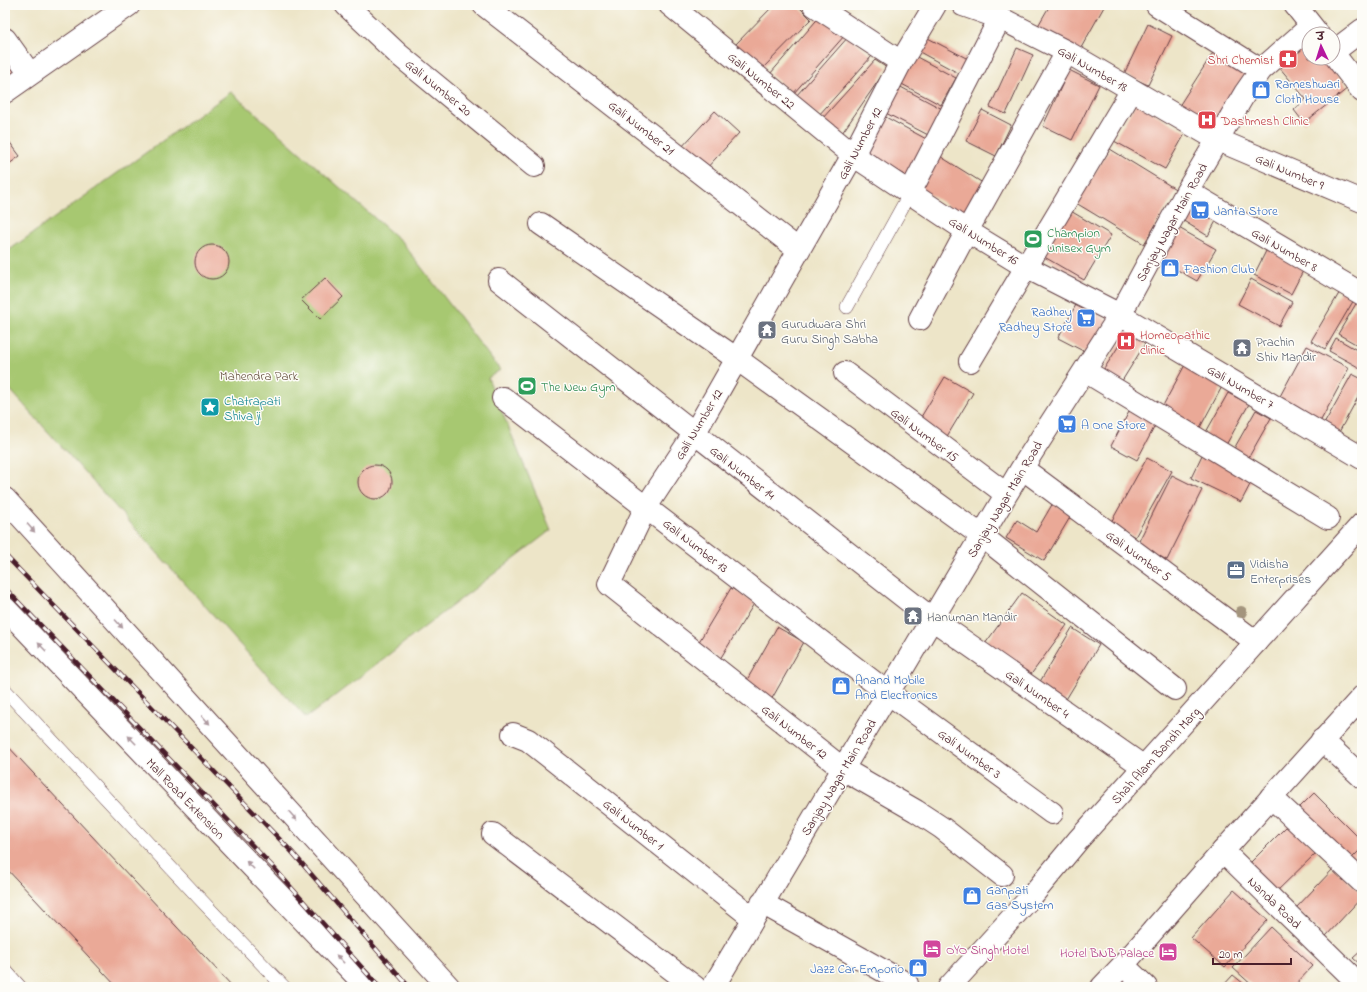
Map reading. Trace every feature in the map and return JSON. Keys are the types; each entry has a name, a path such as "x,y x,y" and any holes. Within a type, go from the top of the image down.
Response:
{"street":[{"path":"5,92 30,74 104,12 128,5"},
{"name":"Gali Number 20","path":"346,5 398,54 534,166"},
{"name":"Gali Number 21","path":"484,5 799,250"},
{"name":"Gali Number 22","path":"670,5 853,155"},
{"path":"814,5 901,62"},
{"name":"Gali Number 12","path":"843,769 609,584 646,507 694,434 853,155 901,62 935,5"},
{"name":"Gali Number 18","path":"963,5 1000,18 1067,52 1218,140"},
{"path":"1157,5 1261,70"},
{"path":"1295,5 1312,26"},
{"path":"910,193 1000,18"},
{"path":"1341,47 1362,30"},
{"path":"5,39 30,74"},
{"name":"Sanjay Nagar Main Road","path":"713,987 1006,494 1120,315 1187,191 1245,93 1261,70 1301,40"},
{"path":"920,319 967,231 1067,52"},
{"path":"1341,63 1362,91"},
{"path":"970,361 1132,90"},
{"name":"Gali Number 9","path":"1218,140 1362,201"},
{"name":"Gali Number 16","path":"853,155 967,231 1026,267 1120,315"},
{"name":"Gali Number 8","path":"1187,191 1362,294"},
{"path":"541,224 737,359 982,536 1175,689"},
{"name":"Gali Number 14","path":"499,280 932,619"},
{"name":"Gali Number 7","path":"1120,315 1362,458"},
{"path":"1085,371 1328,518"},
{"name":"Gali Number 15","path":"845,373 1006,494"},
{"name":"Gali Number 13","path":"503,398 888,693"},
{"name":"Gali Number 5","path":"1022,468 1256,642"},
{"path":"5,499 449,987"},
{"name":"Shah Alam Bandh Marg","path":"949,987 1030,898 1079,839 1144,766 1362,524"},
{"name":"Mall Road Extension","path":"5,608 367,987"},
{"name":"Gali Number 4","path":"932,619 1144,766"},
{"name":"Gali Number 3","path":"888,693 1052,814"},
{"path":"1102,987 1362,697"},
{"name":"Gali Number 1","path":"513,734 528,740 758,910 907,984"},
{"path":"1322,740 1362,777"},
{"path":"843,769 916,811 942,828 1002,875"},
{"path":"1271,797 1362,882"},
{"path":"493,834 695,987"},
{"name":"Nanda Road","path":"1223,851 1362,987"},
{"path":"1123,965 1146,987"}],"lane":[{"path":"847,307 910,193"},
{"path":"5,690 284,987"},
{"path":"5,970 20,987"}],"green space":[{"name":"Mahendra Park","path":"231,92 402,242 500,370 488,378 551,530 306,718 5,384 5,253"}],"building":[{"path":"774,5 797,5 811,19 760,71 734,46"},
{"path":"1050,5 1105,5 1077,55 1035,31"},
{"path":"822,14 845,35 793,94 770,74"},
{"path":"1148,24 1172,36 1148,85 1124,74"},
{"path":"922,35 968,59 960,74 914,49"},
{"path":"849,36 872,56 818,116 796,96"},
{"path":"1017,48 1033,55 1006,114 990,107"},
{"path":"1216,48 1249,68 1209,130 1177,109"},
{"path":"1301,48 1301,66 1330,66 1348,88 1304,123 1294,110 1306,99 1279,67"},
{"path":"5,54 17,72 5,81"},
{"path":"913,55 956,78 941,105 898,82"},
{"path":"875,60 887,68 840,136 822,119"},
{"path":"1069,70 1099,85 1072,140 1043,126"},
{"path":"895,84 946,111 932,137 880,110"},
{"path":"1136,103 1186,132 1165,169 1114,141"},
{"path":"982,110 1011,125 996,156 966,141"},
{"path":"715,111 739,133 704,171 680,149"},
{"path":"880,114 930,141 910,178 860,151"},
{"path":"5,136 20,156 5,167"},
{"path":"1110,149 1177,190 1144,244 1076,203"},
{"path":"938,155 986,185 966,217 918,187"},
{"path":"1190,206 1216,221 1208,236 1182,220"},
{"path":"1069,210 1111,235 1084,280 1041,255"},
{"path":"1177,227 1216,249 1197,281 1158,259"},
{"path":"209,245 215,245 224,250 228,256 228,268 224,274 215,279 209,279 200,274 195,265 195,259 200,250"},
{"path":"1268,247 1305,267 1291,294 1254,275"},
{"path":"325,278 343,297 320,319 301,300"},
{"path":"1251,279 1292,302 1279,326 1238,304"},
{"path":"1341,290 1355,298 1325,349 1311,341"},
{"path":"1357,302 1362,305 1361,347 1338,334"},
{"path":"1077,303 1107,320 1089,354 1058,338"},
{"path":"1130,328 1148,339 1117,389 1099,377"},
{"path":"1336,338 1362,353 1362,364 1360,368 1329,351"},
{"path":"1307,346 1349,368 1320,422 1278,400"},
{"path":"1186,363 1224,383 1197,433 1159,413"},
{"path":"1352,374 1362,379 1362,390 1338,434 1323,426"},
{"path":"945,377 973,393 946,438 918,422"},
{"path":"1228,393 1249,404 1222,452 1201,441"},
{"path":"1131,408 1157,422 1137,460 1111,446"},
{"path":"1256,410 1271,418 1246,462 1231,454"},
{"path":"1204,451 1255,475 1241,502 1191,478"},
{"path":"1147,458 1172,471 1135,537 1110,524"},
{"path":"372,465 378,465 387,470 391,476 391,488 387,494 378,499 372,499 363,494 358,485 358,479 363,470"},
{"path":"1172,475 1202,490 1167,560 1137,545"},
{"path":"1053,503 1072,514 1044,561 1006,538 1017,520 1036,532"},
{"path":"731,588 755,602 720,659 697,645"},
{"path":"1022,593 1067,625 1027,680 982,648"},
{"path":"777,627 804,642 770,702 743,687"},
{"path":"1072,628 1099,645 1062,706 1035,690"},
{"path":"5,743 233,987 117,987 5,867"},
{"path":"1314,793 1362,841 1362,848 1346,864 1295,812"},
{"path":"1290,823 1318,851 1274,894 1247,866"},
{"path":"1334,868 1362,894 1362,897 1326,936 1296,908"},
{"path":"1234,890 1268,920 1225,967 1191,938"},
{"path":"1271,927 1313,966 1293,987 1254,987 1233,968"},
{"path":"1362,950 1362,966 1353,958"},
{"path":"1233,975 1244,984 1241,987 1222,987"}],"railway":[{"path":"5,555 292,852 409,987"},
{"path":"5,588 274,868 379,987"}],"place":[{"name":"Shri Chemist","path":"1288,59"},
{"name":"Rameshwari Cloth House","path":"1261,90"},
{"name":"Dashmesh Clinic","path":"1207,120"},
{"name":"Janta Store","path":"1200,210"},
{"name":"Champion Unisex Gym","path":"1033,239"},
{"name":"Fashion Club","path":"1170,268"},
{"name":"Radhey Radhey Store","path":"1086,318"},
{"name":"Gurudwara Shri Guru Singh Sabha","path":"767,330"},
{"name":"Homeopathic clinic","path":"1126,341"},
{"name":"Prachin Shiv Mandir","path":"1242,348"},
{"name":"The New Gym","path":"527,386"},
{"name":"Chatrapati Shiva ji","path":"210,407"},
{"name":"A One Store","path":"1067,424"},
{"name":"Vidisha Enterprises","path":"1236,570"},
{"name":"Hanuman Mandir","path":"913,616"},
{"name":"Anand Mobile And Electronics","path":"841,686"},
{"name":"Ganpati Gas System","path":"972,896"},
{"name":"OYO Singh Hotel","path":"932,949"},
{"name":"Hotel BNB Palace","path":"1168,952"},
{"name":"Jazz Car Emporio","path":"918,968"}]}
